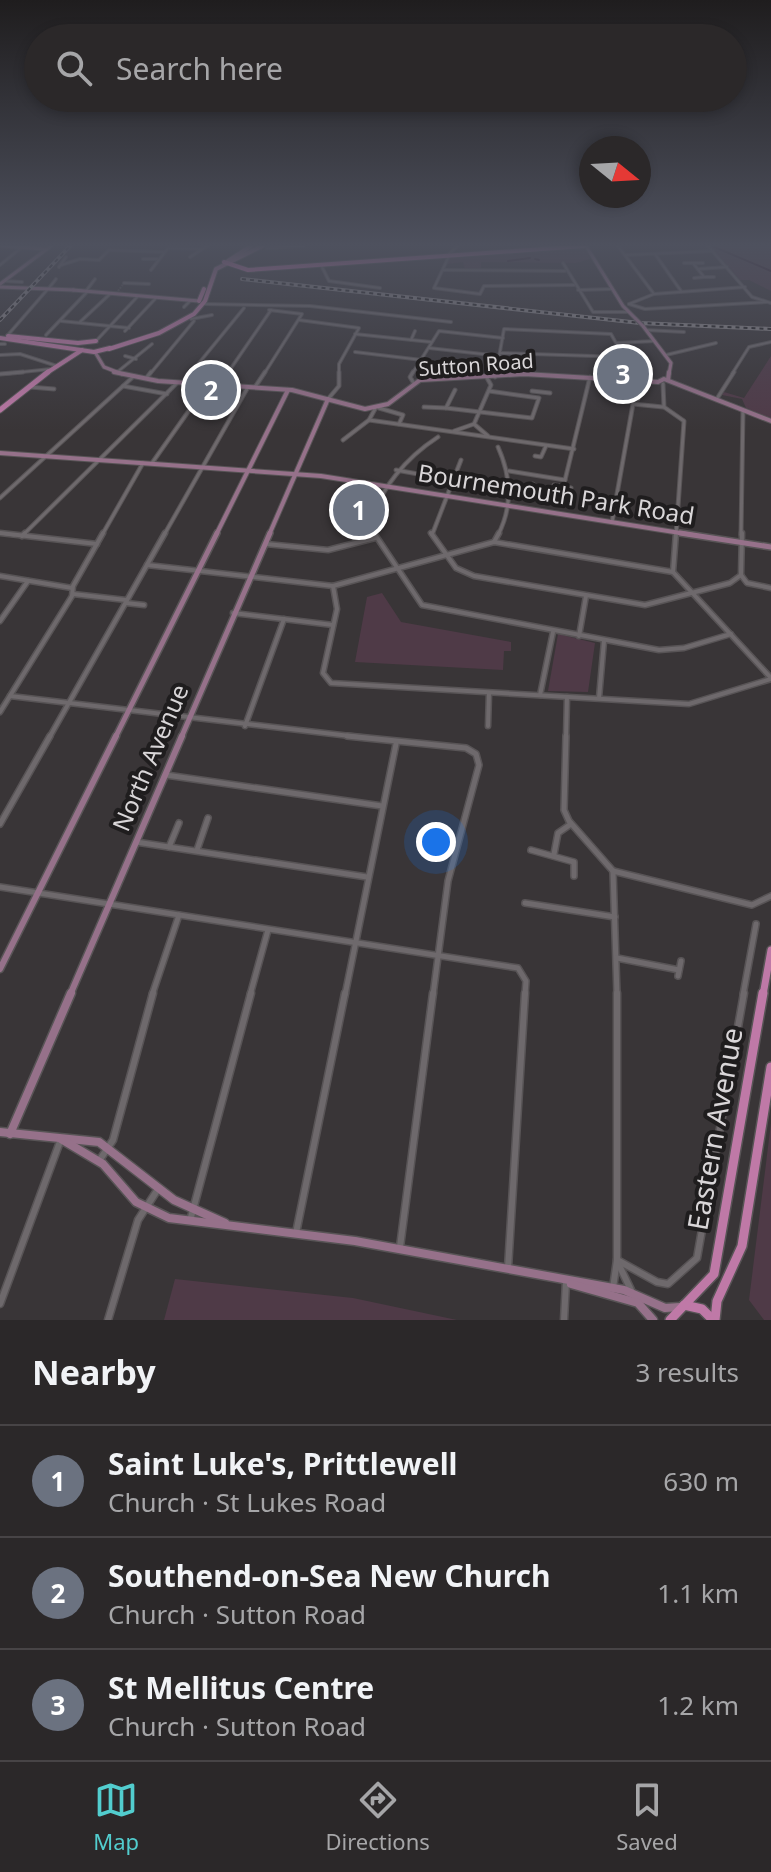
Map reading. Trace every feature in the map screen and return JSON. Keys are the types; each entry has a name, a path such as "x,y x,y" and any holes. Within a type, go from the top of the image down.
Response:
{"main road":[{"path":"3,339 95,352 175,324 195,308"},
{"path":"3,339 15,336 84,343 96,341"},
{"path":"1,408 82,350"},
{"name":"Eastern Avenue","path":"670,1320 682,1306 705,1289 714,1274 771,950"},
{"name":"Eastern Avenue","path":"714,1320 717,1301 742,1246 771,1067"},
{"name":"Eastern Avenue","path":"682,1306 702,1309 714,1320"}],"street":[{"path":"3,339 32,308"},
{"path":"46,335 72,308"},
{"path":"80,322 97,308"},
{"path":"96,341 127,308"},
{"path":"61,321 110,325 127,330 147,308"},
{"path":"22,536 181,382 241,308 302,314 255,387"},
{"path":"324,308 451,322"},
{"path":"590,308 593,312 629,312"},
{"path":"625,308 666,355 672,367 669,382"},
{"path":"641,308 664,308"},
{"path":"218,386 271,310"},
{"path":"147,377 193,320 212,315"},
{"path":"299,320 359,328 339,364 339,386 328,399"},
{"path":"644,328 684,332"},
{"path":"496,377 504,329 611,334 625,357 631,380"},
{"path":"411,340 415,331"},
{"path":"413,382 410,377 437,332 503,338"},
{"path":"355,334 431,342"},
{"path":"616,343 655,341"},
{"path":"718,397 749,347 771,342"},
{"path":"666,355 716,343"},
{"path":"116,373 152,344"},
{"path":"429,348 500,355 625,357"},
{"path":"98,360 109,349"},
{"path":"95,352 98,360 116,373 207,385 288,390 403,415 399,424"},
{"path":"355,352 422,360"},
{"path":"0,355 20,354 54,368"},
{"path":"125,356 136,359"},
{"path":"0,374 54,368"},
{"path":"664,407 661,382 671,373"},
{"name":"Sutton Road","path":"377,408 390,404 413,382 524,374 669,382 718,397 771,421"},
{"path":"0,498 134,376"},
{"path":"562,486 574,449 590,377"},
{"path":"487,378 491,385 474,424 438,437 410,455 386,486 368,524 415,598 430,608 665,651 731,634"},
{"path":"152,463 207,385"},
{"path":"123,386 167,394"},
{"path":"28,387 54,389"},
{"path":"0,824 248,387"},
{"path":"0,969 288,390"},
{"path":"446,408 455,390"},
{"path":"489,391 539,398"},
{"path":"532,391 550,393"},
{"path":"424,407 531,418 541,392"},
{"path":"623,397 664,407 684,421 673,572"},
{"name":"North Avenue","path":"5,1133 328,399"},
{"path":"632,401 638,399"},
{"path":"612,522 632,401"},
{"path":"343,440 369,420 377,408"},
{"path":"743,410 741,575 750,584"},
{"path":"369,420 574,449"},
{"path":"474,424 492,438 509,471 511,490 494,542"},
{"path":"438,437 440,430"},
{"path":"498,447 504,440"},
{"path":"535,456 544,458 546,446"},
{"name":"Bournemouth Park Road","path":"0,453 294,474 771,547"},
{"path":"461,460 431,533 459,570 470,575 645,605 730,583 771,588"},
{"path":"0,712 73,594 72,588 143,463"},
{"path":"396,470 451,480"},
{"path":"509,471 565,480"},
{"path":"511,490 530,492 533,484"},
{"path":"554,485 571,488"},
{"path":"0,533 97,544"},
{"path":"263,544 328,550 375,538"},
{"path":"147,565 333,586 494,542 673,572 771,678 689,704 331,683 323,673 337,605 333,586"},
{"path":"730,583 741,575"},
{"path":"0,576 72,588"},
{"path":"0,621 28,581"},
{"path":"73,594 144,605"},
{"path":"579,636 586,596"},
{"path":"0,610 7,611"},
{"path":"233,613 333,625"},
{"path":"245,726 284,619"},
{"path":"540,695 553,632"},
{"path":"599,698 604,641"},
{"path":"488,726 489,693"},
{"path":"10,696 245,726 466,748 476,754 479,765 451,862 400,1249"},
{"path":"567,697 564,810 571,823 613,871 752,905 771,896"},
{"path":"296,1235 396,743"},
{"path":"163,775 382,806"},
{"path":"197,850 208,818"},
{"path":"169,847 179,823"},
{"path":"554,854 558,833 571,823"},
{"path":"134,842 367,877"},
{"path":"531,850 554,854 575,863 574,876"},
{"path":"613,871 617,958 617,1260 613,1288"},
{"path":"0,887 514,966 521,971 526,981 508,1270"},
{"path":"525,903 615,917"},
{"path":"99,1161 108,1147 179,915"},
{"path":"617,1260 657,1282 668,1284 697,1258 756,924"},
{"path":"189,1223 268,930"},
{"path":"617,958 678,973 681,961"},
{"path":"5,1133 88,1139 108,1147 158,1189 194,1211 238,1226"},
{"path":"61,1139 99,1161 145,1209 189,1223 238,1226 400,1249 633,1297"},
{"path":"0,1304 61,1139"},
{"path":"108,1320 135,1229 158,1189"},
{"path":"617,1260 633,1297 653,1320"},
{"path":"566,1282 613,1288 665,1308 682,1306"},
{"path":"564,1320 566,1282"}],"shaded area":[{"path":"771,356 771,419 746,408 742,399 722,395 724,392 744,398"},
{"path":"382,593 401,622 511,642 511,651 504,651 503,670 355,662 367,597"},
{"path":"558,634 595,643 588,692 548,691"},
{"path":"771,1123 771,1320 764,1320 749,1300"},
{"path":"175,1279 353,1298 457,1320 164,1320"}],"railway":[{"path":"0,320 12,308"},
{"path":"501,308 640,323 771,329"}],"place":[{"name":"St Mellitus Centre","path":"623,374"},
{"name":"Southend-on-Sea New Church","path":"211,390"},
{"name":"Saint Luke's, Prittlewell","path":"359,510"}]}
